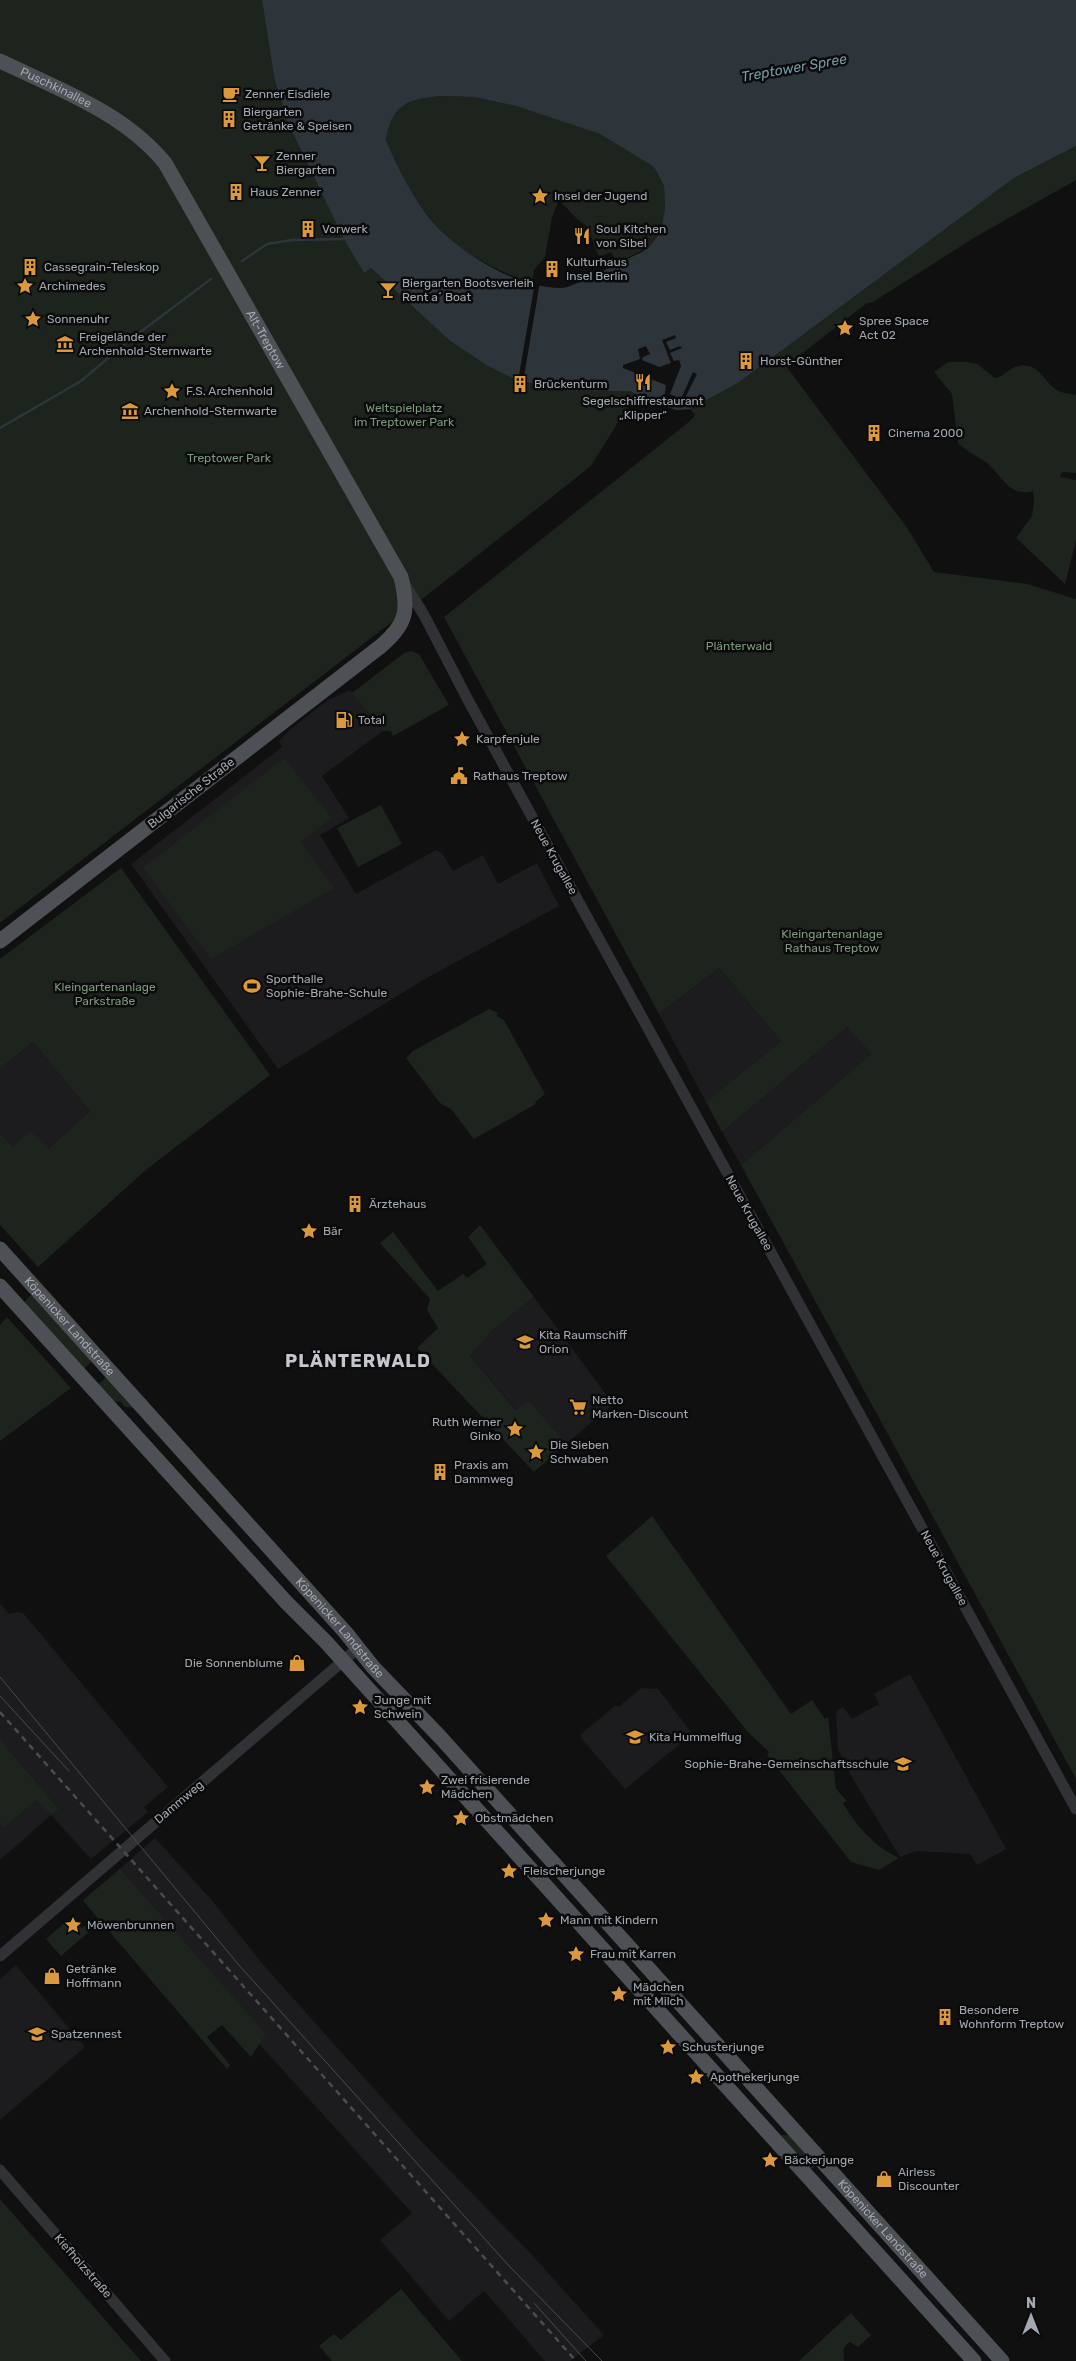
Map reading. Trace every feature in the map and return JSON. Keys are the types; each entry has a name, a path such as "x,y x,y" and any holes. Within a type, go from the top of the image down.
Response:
{"main road":[{"name":"Puschkinallee","path":"0,61 113,117"},
{"name":"Alt-Treptow","path":"113,117 140,136 165,162 401,577 406,606 402,624 396,634 381,646"},
{"name":"Bulgarische Straße","path":"0,941 381,646"},
{"name":"Köpenicker Landstraße","path":"0,1249 398,1695 441,1738 1002,2361"},
{"name":"Köpenicker Landstraße","path":"0,1286 343,1662 974,2361"}],"street":[{"name":"Alt-Treptow","path":"401,577 424,616"},
{"name":"Neue Krugallee","path":"424,616 511,779 1076,1809"},
{"name":"Dammweg","path":"0,1956 358,1648"},
{"name":"Kiefholzstraße","path":"0,2170 165,2361"}],"shaded area":[{"path":"350,690 383,731 322,776 349,818 320,835 356,894 436,850 442,853 453,871 483,855 498,884 537,863 559,906 425,979 278,1069 131,864 282,747 279,741 291,729 328,700"},
{"path":"719,968 781,1041 706,1102 659,1014"},
{"path":"847,1027 871,1054 741,1165 722,1132"},
{"path":"33,1042 90,1111 48,1149 13,1147 0,1133 0,1069"},
{"path":"534,1297 613,1404 566,1444 529,1400 517,1410 470,1356 494,1329"},
{"path":"0,1603 9,1614 18,1612 24,1614 168,1787 144,1807 148,1812 91,1859 51,1815 0,1860 0,1823 4,1828 37,1800 59,1809 0,1739"},
{"name":"Sophie-Brahe-Gemeinschaftsschule","path":"910,1674 1006,1849 977,1865 970,1854 916,1851 900,1857 853,1779 838,1749 836,1711 843,1707 852,1719 879,1704 874,1694"},
{"name":"Kita Hummelflug","path":"642,1688 658,1689 691,1732 691,1735 625,1789 580,1735 616,1705 618,1707"},
{"path":"155,1838 209,1897 266,1968 420,2140 533,2256 604,2335 570,2361 545,2361 484,2291 449,2321 380,2240 412,2213 109,1878"},
{"name":"Spatzennest","path":"16,1965 85,2047 0,2120 0,1979"}],"green space":[{"name":"Treptower Park","path":"0,0 262,0 274,77 363,272 371,268 449,340 486,365 516,380 566,391 630,391 635,395 591,466 435,589 0,923"},
{"path":"444,96 474,97 516,106 600,134 654,167 664,186 665,207 661,232 649,247 617,263 611,252 599,257 587,226 578,220 559,200 552,218 545,257 534,270 532,284 494,268 470,254 459,247 431,220 402,175 386,140 393,118 404,105 412,101"},
{"name":"Plänterwald","path":"1076,146 1076,180 977,236 873,302 867,303 786,366 908,529 934,572 1027,584 1076,599 1076,1779 741,1165 871,1054 847,1027 722,1132 706,1102 781,1041 719,968 659,1014 444,617 690,421 695,415 690,409 738,383 1014,178"},
{"path":"948,362 977,364 995,378 1016,367 1032,367 1052,387 1064,393 1076,395 1076,473 1062,472 1060,477 1076,480 1076,540 1065,584 1016,538 1032,516 1033,491 1018,491 1012,488 987,463 958,443 952,394 934,372"},
{"path":"411,651 419,654 449,705 393,736 391,731 383,731 352,693 404,653"},
{"path":"284,758 332,818 301,842 334,888 211,959 143,868"},
{"path":"381,805 402,844 358,867 337,828"},
{"name":"Kleingartenanlage Parkstraße","path":"121,868 270,1075 147,1169 38,1267 0,1225 0,1133 13,1147 30,1131 48,1149 90,1111 33,1042 0,1069 0,959"},
{"path":"489,1009 498,1013 497,1016 504,1020 545,1094 535,1102 536,1104 474,1139 451,1109 440,1103 406,1058 413,1051"},
{"path":"480,1225 534,1297 494,1329 470,1356 516,1410 529,1400 566,1444 534,1472 417,1348 438,1328 427,1310 430,1299 380,1243 393,1232 438,1291 463,1274 467,1278 487,1264 468,1237"},
{"path":"32,1294 93,1360 83,1370 23,1303"},
{"path":"7,1317 71,1388 0,1441 0,1325"},
{"path":"108,1376 136,1408 125,1407 121,1402 111,1401 97,1385"},
{"path":"652,1516 791,1714 812,1700 825,1719 828,1717 836,1789 847,1801 843,1803 854,1820 874,1842 899,1858 879,1870 851,1862 767,1755 769,1752 747,1731 606,1556"},
{"path":"0,1739 59,1809 51,1815 37,1800 4,1828 0,1823"},
{"path":"120,1869 266,2034 251,2057 222,2025 207,2037 230,2065 227,2069 84,1902 83,1900"},
{"path":"67,1921 72,1928 77,1924 82,1928 87,1924 91,1930 61,1956 46,1939"},
{"path":"777,2135 792,2135 818,2164 809,2171"},
{"path":"0,2199 141,2361 0,2361"},
{"path":"401,2289 462,2361 332,2361 319,2346 334,2334 341,2340"},
{"path":"851,2313 871,2335 858,2347 850,2342 847,2344 844,2351 844,2361 799,2361"}],"water":[{"name":"Treptower Spree","path":"262,0 1076,0 1076,146 1014,178 738,383 690,409 677,410 649,402 630,391 566,391 516,380 486,365 449,340 371,268 364,273 344,239 288,123 274,77","holes":["444,96 474,97 516,106 600,134 654,167 664,186 665,207 661,232 649,247 642,252 589,278 563,288 547,287 513,278 481,262 453,242 433,222 417,200 402,175 386,140 389,128 398,110 412,101"]}],"pier":[{"path":"535,282 540,282 523,382 518,381"},
{"path":"675,335 676,338 666,342 670,350 680,346 682,348 670,353 674,361 679,360 681,366 670,394 681,399 693,372 697,374 682,404 669,398 666,407 663,406 666,385 623,368 623,365 640,359 638,349 646,346 650,354 643,357 642,360 659,367 671,363 662,340"}],"waterway":[{"path":"242,261 267,244 292,240 347,239"},
{"path":"0,428 81,381 127,342 211,279"}],"tram line":[{"path":"0,1677 238,1964 510,2267 602,2361"},
{"path":"0,1696 69,1771"},
{"path":"534,2303 586,2361"}],"railway":[{"path":"0,1712 576,2361"}],"place":[{"name":"Zenner Eisdiele","path":"231,94"},
{"name":"Biergarten Getränke & Speisen","path":"229,119"},
{"name":"Zenner Biergarten","path":"262,163"},
{"name":"Haus Zenner","path":"236,192"},
{"name":"Insel der Jugend","path":"540,196"},
{"name":"Vorwerk","path":"308,229"},
{"name":"Soul Kitchen von Sibel","path":"582,236"},
{"name":"Cassegrain-Teleskop","path":"30,267"},
{"name":"Kulturhaus Insel Berlin","path":"552,269"},
{"name":"Archimedes","path":"25,286"},
{"name":"Biergarten Bootsverleih Rent a´ Boat","path":"388,290"},
{"name":"Sonnenuhr","path":"33,319"},
{"name":"Spree Space Act 02","path":"845,328"},
{"name":"Freigelände der Archenhold-Sternwarte","path":"65,344"},
{"name":"Horst-Günther","path":"746,361"},
{"name":"Segelschiffrestaurant „Klipper“","path":"643,382"},
{"name":"Brückenturm","path":"520,384"},
{"name":"F.S. Archenhold","path":"172,391"},
{"name":"Archenhold-Sternwarte","path":"130,411"},
{"name":"Cinema 2000","path":"874,433"},
{"name":"Total","path":"344,720"},
{"name":"Karpfenjule","path":"462,739"},
{"name":"Rathaus Treptow","path":"459,776"},
{"name":"Sporthalle Sophie-Brahe-Schule","path":"252,986"},
{"name":"Ärztehaus","path":"355,1204"},
{"name":"Bär","path":"309,1231"},
{"name":"Kita Raumschiff Orion","path":"525,1342"},
{"name":"Netto Marken-Discount","path":"578,1407"},
{"name":"Ruth Werner Ginko","path":"515,1429"},
{"name":"Die Sieben Schwaben","path":"536,1452"},
{"name":"Praxis am Dammweg","path":"440,1472"},
{"name":"Die Sonnenblume","path":"297,1663"},
{"name":"Junge mit Schwein","path":"360,1707"},
{"name":"Kita Hummelflug","path":"635,1737"},
{"name":"Sophie-Brahe-Gemeinschaftsschule","path":"903,1764"},
{"name":"Zwei frisierende Mädchen","path":"427,1787"},
{"name":"Obstmädchen","path":"461,1818"},
{"name":"Fleischerjunge","path":"509,1871"},
{"name":"Mann mit Kindern","path":"546,1920"},
{"name":"Möwenbrunnen","path":"73,1925"},
{"name":"Frau mit Karren","path":"576,1954"},
{"name":"Getränke Hoffmann","path":"52,1976"},
{"name":"Mädchen mit Milch","path":"619,1994"},
{"name":"Besondere Wohnform Treptow","path":"945,2017"},
{"name":"Spatzennest","path":"37,2034"},
{"name":"Schusterjunge","path":"668,2047"},
{"name":"Apothekerjunge","path":"696,2077"},
{"name":"Bäckerjunge","path":"770,2160"},
{"name":"Airless Discounter","path":"884,2179"}],"district":[{"name":"PLÄNTERWALD","path":"358,1361"}],"park label":[{"name":"Weltspielplatz im Treptower Park","path":"404,415"},
{"name":"Kleingartenanlage Rathaus Treptow","path":"832,941"}]}
